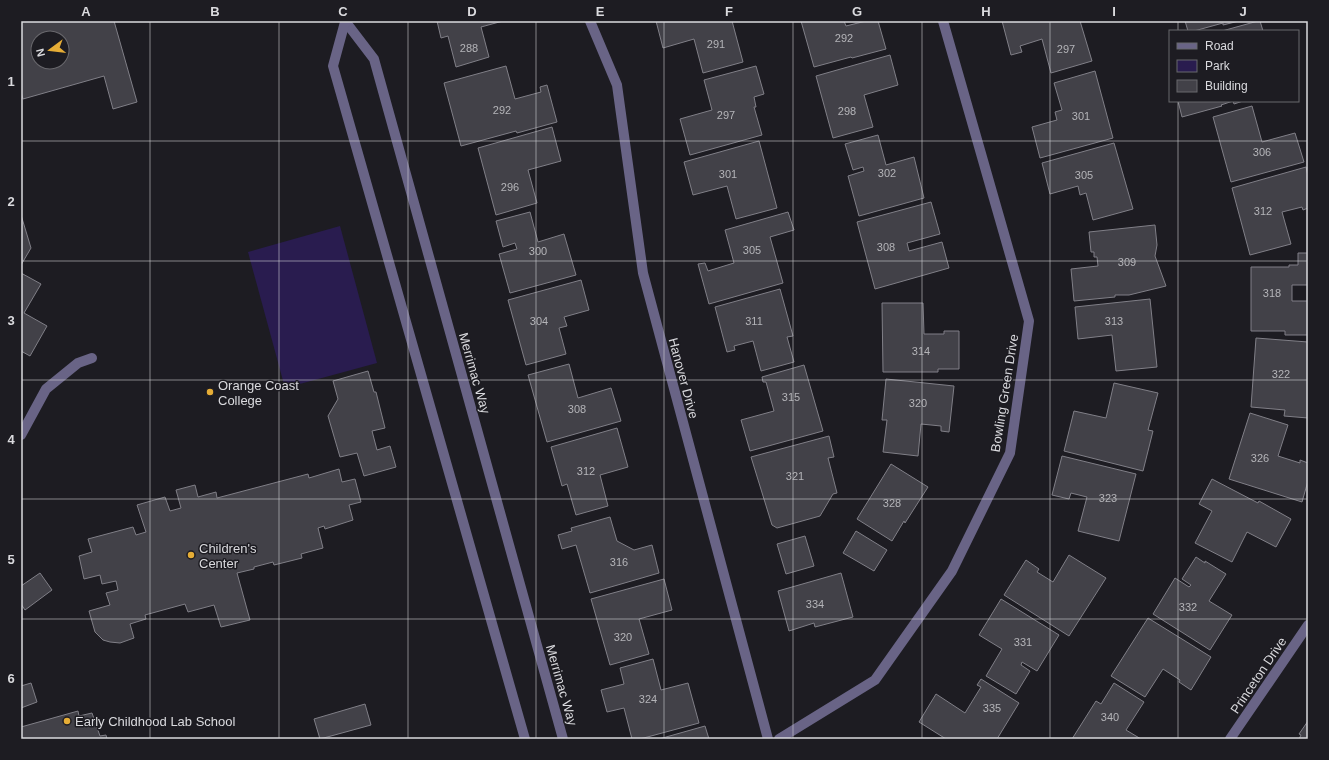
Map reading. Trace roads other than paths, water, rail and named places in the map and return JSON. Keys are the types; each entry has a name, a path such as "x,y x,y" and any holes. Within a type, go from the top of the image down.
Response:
{"street":[{"name":"Hanover Drive","path":"590,21 616,85 643,273 768,739"},
{"name":"Bowling Green Drive","path":"779,739 875,680 952,571 1010,453 1029,321 943,21"},
{"name":"Merrimac Way","path":"345,22 333,66 525,739"},
{"name":"Merrimac Way","path":"345,22 374,59 563,739"},
{"path":"21,435 46,388 78,362 92,358"},
{"name":"Princeton Drive","path":"1230,739 1308,625"}],"place":[{"name":"Orange Coast College","path":"210,392"},
{"name":"Children's Center","path":"191,555"},
{"name":"Early Childhood Lab School","path":"67,721"}]}
